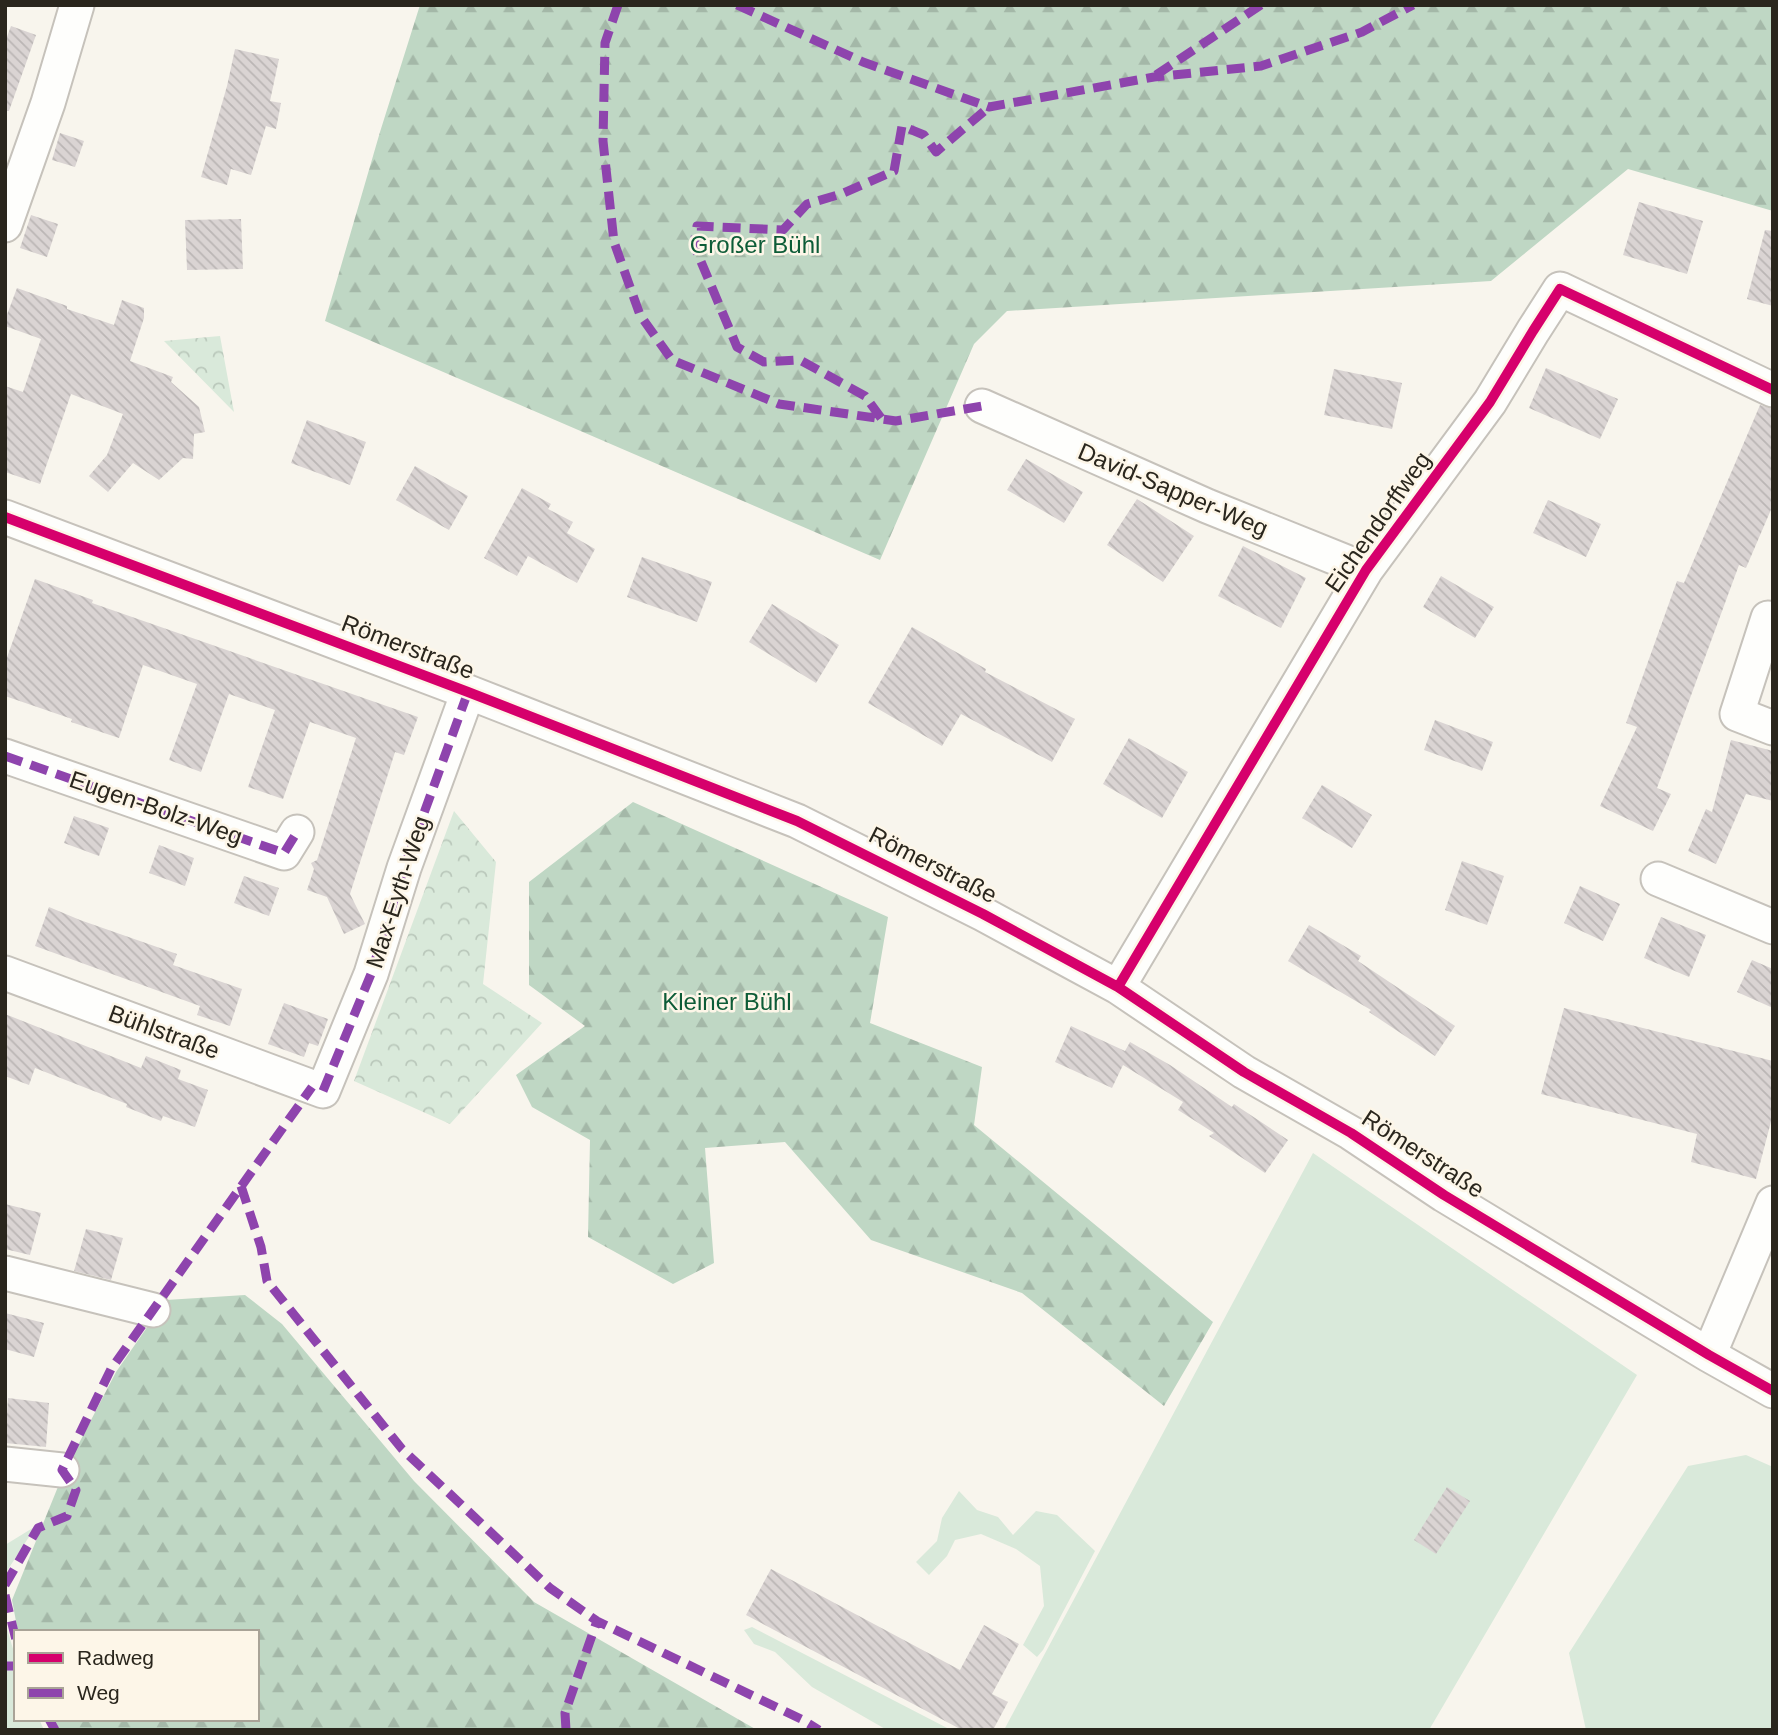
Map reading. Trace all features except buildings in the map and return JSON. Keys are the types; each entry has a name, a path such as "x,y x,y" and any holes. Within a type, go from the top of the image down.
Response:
{"street":[{"path":"5,225 48,103 77,5"},
{"name":"Eichendorffweg","path":"1118,987 1366,570 1490,402 1560,289 1773,390"},
{"name":"David-Sapper-Weg","path":"982,406 1207,506 1366,570"},
{"name":"Römerstraße","path":"5,517 468,691 797,821 984,914 1118,987 1244,1072 1351,1133 1444,1195 1773,1391"},
{"path":"1773,619 1768,618 1737,714 1773,728"},
{"name":"Max-Eyth-Weg","path":"323,1091 371,974 404,868 468,691"},
{"name":"Eugen-Bolz-Weg","path":"5,756 284,853 297,832"},
{"path":"1658,879 1773,926"},
{"name":"Bühlstraße","path":"5,973 323,1091"},
{"path":"1709,1355 1773,1203"},
{"path":"5,1273 153,1310"},
{"path":"5,1464 62,1470"}],"green space":[{"name":"Großer Bühl","path":"420,5 1773,5 1773,211 1628,169 1491,281 1007,311 974,344 880,560 325,321"},
{"path":"220,336 234,412 164,341"},
{"name":"Kleiner Bühl","path":"633,802 888,917 870,1023 982,1067 974,1125 1213,1322 1164,1406 1022,1293 871,1240 785,1142 705,1148 714,1263 673,1284 588,1237 590,1140 532,1107 516,1075 585,1026 529,985 529,882"},
{"path":"454,811 496,862 483,984 542,1023 450,1124 354,1081"},
{"path":"1313,1153 1637,1375 1429,1730 1004,1730"},
{"path":"245,1295 282,1324 414,1481 534,1602 757,1730 57,1730 52,1721 259,1721 259,1630 18,1630 12,1600 64,1472 116,1372 166,1300"},
{"path":"1746,1455 1773,1467 1773,1730 1586,1730 1569,1653 1688,1466"},
{"path":"959,1491 977,1510 998,1517 1013,1535 1036,1511 1057,1515 1095,1551 1037,1657 1023,1645 1044,1606 1040,1566 1016,1549 981,1534 955,1540 947,1556 929,1575 916,1562 937,1541 942,1518"},
{"path":"36,1526 5,1574 5,1545"},
{"path":"5,1622 14,1652 14,1721 40,1721 44,1730 5,1730"},
{"path":"752,1627 951,1730 887,1730 812,1687 775,1652 754,1644 744,1630"}],"marked path":[{"path":"618,5 605,43 603,141 614,242 640,315 672,360 779,404 896,421 982,406"},
{"path":"737,5 863,62 989,107 1154,77 1261,66 1362,32 1413,5"},
{"path":"1156,75 1261,5"},
{"path":"881,418 865,396 800,360 764,362 737,347 694,245 697,226 783,230 807,204 841,194 894,171 902,126 924,135 936,152 989,107"},
{"path":"323,1091 371,974 404,868 468,692"},
{"path":"5,756 284,853 297,832"},
{"path":"5,1585 38,1528 67,1516 76,1490 62,1470 111,1369 312,1087"},
{"path":"241,1186 261,1247 267,1281 402,1449 550,1588 597,1621 819,1730"},
{"path":"5,1595 14,1632"},
{"path":"566,1730 565,1713 597,1621"},
{"path":"5,1666 14,1666"},
{"path":"50,1721 55,1730"}],"cycle path":[{"path":"1118,987 1366,570 1490,402 1560,289 1773,390"},
{"path":"5,517 468,692 797,821 983,914 1118,987 1244,1072 1351,1133 1444,1195 1773,1391"}]}
